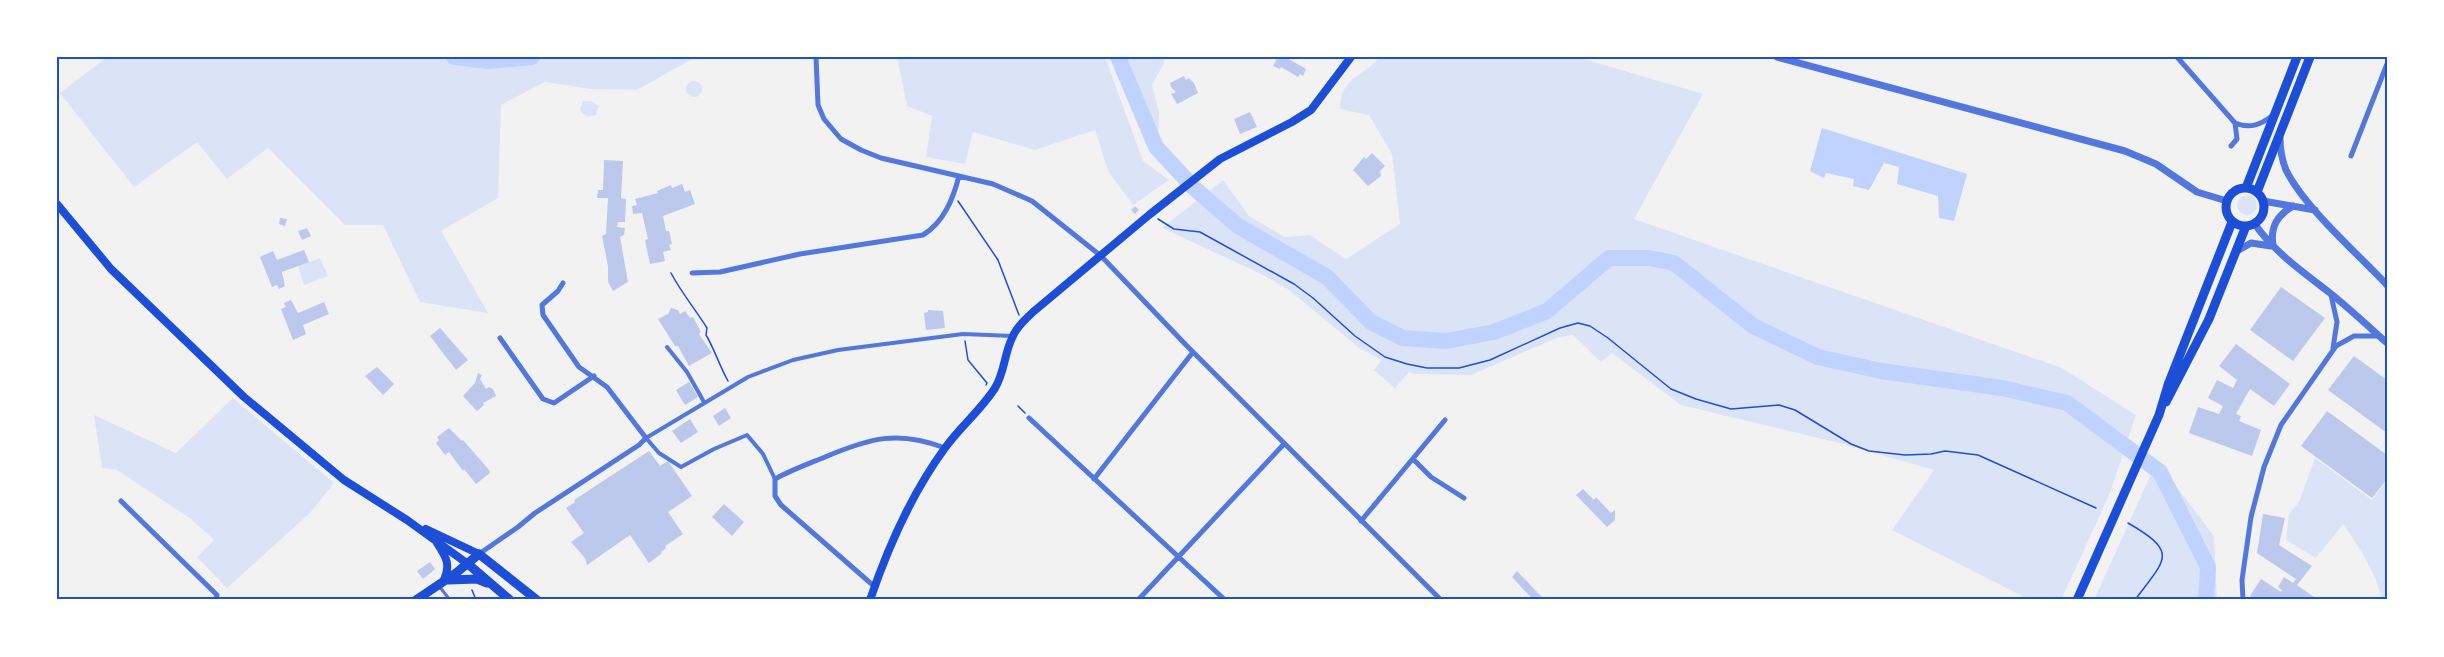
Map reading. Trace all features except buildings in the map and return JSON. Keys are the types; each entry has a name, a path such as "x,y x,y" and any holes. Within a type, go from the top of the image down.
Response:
{"main road":[{"path":"870,600 888,549 915,498 945,448 991,393 1004,368 1013,336 1033,312 1196,178 1234,151 1311,110 1351,57"},
{"path":"2246,188 2296,57"},
{"path":"2257,192 2310,57"},
{"path":"2074,600 2159,415 2209,319 2235,252 2250,225 2260,218 2264,210 2263,201 2257,192 2246,188 2238,189 2226,201 2228,216 2232,222 2250,225"},
{"path":"57,204 111,269 244,397 344,480 435,539 510,600"},
{"path":"2159,415 2168,385 2232,222"},
{"path":"407,519 479,554 537,600"},
{"path":"435,539 448,561 448,572 441,583"},
{"path":"416,600 479,554"},
{"path":"441,583 477,579 492,585"}],"street":[{"path":"816,57 819,105 824,119 841,139 881,158 993,183 1032,201 1101,256 1193,352 1441,600"},
{"path":"1777,57 2125,151 2156,164 2193,190 2226,201"},
{"path":"2177,57 2235,123 2244,127 2257,125 2273,114"},
{"path":"2351,156 2387,64"},
{"path":"2231,146 2237,139 2235,123"},
{"path":"2280,135 2280,150 2286,170 2315,210 2387,285"},
{"path":"692,273 720,272 800,254 914,238 935,228 953,196 959,176"},
{"path":"2263,201 2315,210"},
{"path":"2274,247 2272,231 2275,224 2279,217 2293,206"},
{"path":"2250,225 2387,343"},
{"path":"2235,252 2251,243 2274,247"},
{"path":"563,283 558,291 542,305 543,315 579,367 607,387 658,453 681,467 747,435 763,454 775,479 775,496 781,505 875,587"},
{"path":"2331,294 2337,322 2332,351"},
{"path":"479,554 535,513 639,446 646,438 748,377 793,360 831,351 963,334 1013,336"},
{"path":"2243,600 2242,580 2249,528 2267,457 2284,419 2340,342 2350,337 2367,334 2379,336"},
{"path":"500,338 543,399 554,403 594,376"},
{"path":"667,347 687,372 704,402"},
{"path":"1094,479 1193,352"},
{"path":"1029,418 1225,600"},
{"path":"1361,521 1445,420"},
{"path":"775,479 849,447 874,439 896,437 921,440 945,448"},
{"path":"1138,600 1284,444"},
{"path":"1413,459 1431,477 1464,498"},
{"path":"121,501 217,595 216,600"}],"lane":[{"path":"441,583 450,600"}],"path":[{"path":"953,196 980,230 998,260 1018,313"},
{"path":"1149,215 1174,229 1200,232 1294,284 1313,298 1354,336 1385,357 1407,364 1427,368 1459,368 1490,360 1560,328 1578,323 1590,326 1608,338 1671,389 1696,399 1731,409 1779,405 1795,410 1851,444 1869,450 1905,455 1945,451 1978,455 2096,508"},
{"path":"671,273 680,291 688,298 707,328 706,334 715,350 716,360 732,387"},
{"path":"963,334 968,360 987,383 984,389 991,393"},
{"path":"1018,406 1029,418"},
{"path":"2128,523 2160,543 2162,552 2162,561 2135,600"},
{"path":"470,584 476,600"}],"shaded area":[{"path":"107,57 696,57 637,90 591,89 545,82 501,105 498,198 441,231 488,313 420,302 383,225 345,225 268,148 227,179 197,142 134,187 60,93"},
{"path":"897,57 1105,57 1143,161 1169,180 1133,205 1108,171 1095,130 1035,150 973,132 965,164 926,157 932,116 907,106"},
{"path":"1118,57 1164,57 1164,63 1152,85 1159,113 1158,139 1152,141"},
{"path":"1379,57 1577,57 1703,94 1634,219 2062,368 2136,415 2110,493 2061,600 2030,600 1892,530 1934,470 1839,443 1681,405 1612,353 1601,362 1573,335 1559,337 1471,375 1413,374 1409,372 1395,388 1374,370 1382,360 1359,348 1288,289 1162,228 1223,180 1249,216 1285,237 1310,235 1346,259 1400,224 1392,154 1369,115 1340,109 1344,89"},
{"path":"691,81 697,81 702,89 700,95 691,97 686,92 686,86"},
{"path":"583,101 591,101 599,106 596,115 587,117 580,110"},
{"path":"2243,195 2251,195 2257,201 2257,209 2251,215 2243,215 2237,209 2237,201"},
{"path":"320,258 328,276 304,285 298,266"},
{"path":"233,398 334,483 310,513 227,588 197,557 214,540 191,519 117,470 102,468 94,415 176,453"},
{"path":"2315,458 2372,500 2387,480 2387,600 2382,600 2371,570 2343,524 2316,558 2286,540 2289,514 2299,502"},
{"path":"2157,461 2214,536 2217,600 2094,600"}],"water":[{"path":"1822,128 1967,174 1954,221 1939,218 1938,196 1897,184 1899,167 1884,163 1869,190 1853,186 1854,179 1826,173 1824,178 1810,171"}],"waterway":[{"path":"454,57 489,61 532,57"},
{"path":"1118,57 1156,147 1194,188 1238,226 1327,277 1371,322 1403,338 1446,341 1494,332 1547,311 1609,258 1649,258 1674,263 1753,326 1818,357 1881,371 2002,388 2067,403 2160,472 2208,567 2206,600"}]}
